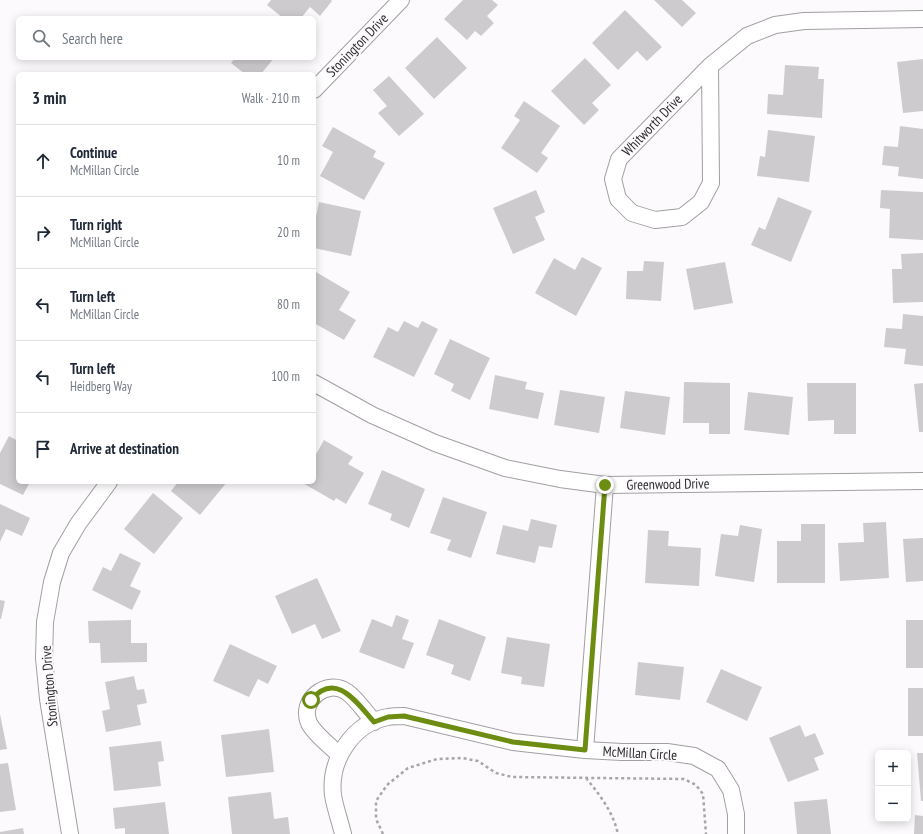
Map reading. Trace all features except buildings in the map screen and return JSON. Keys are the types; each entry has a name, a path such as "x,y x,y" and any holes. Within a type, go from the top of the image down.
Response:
{"street":[{"name":"Stonington Drive","path":"316,88 401,0"},
{"name":"Whitworth Drive","path":"710,66 711,183 702,202 682,217 655,220 632,213 618,199 613,179 619,159 710,66 746,36 775,25 804,21 923,19"},
{"name":"Greenwood Drive","path":"316,384 372,415 435,443 498,466 560,480 605,485 923,480"},
{"name":"Stonington Drive","path":"70,834 48,699 44,658 45,622 52,582 61,553 78,524 108,484"},
{"path":"585,750 605,485"},
{"path":"339,755 309,724 307,715 308,707 316,693 324,689 340,688 348,692 374,722"},
{"name":"McMillan Circle","path":"343,834 333,795 333,774 339,755 348,742 361,729 388,717 404,716 513,742 585,750 667,752 694,756 718,769 731,790 736,814 736,834"}],"path":[{"path":"383,834 376,819 376,801 387,785 408,768 437,759 462,758 478,761 496,773 512,778 586,777 684,779 696,785 703,794 706,834"},
{"path":"586,777 610,812 618,834"}],"route":[{"path":"311,700 316,693 324,689 340,688 348,692 374,722 388,717 404,716 513,742 585,750 605,485"}]}
